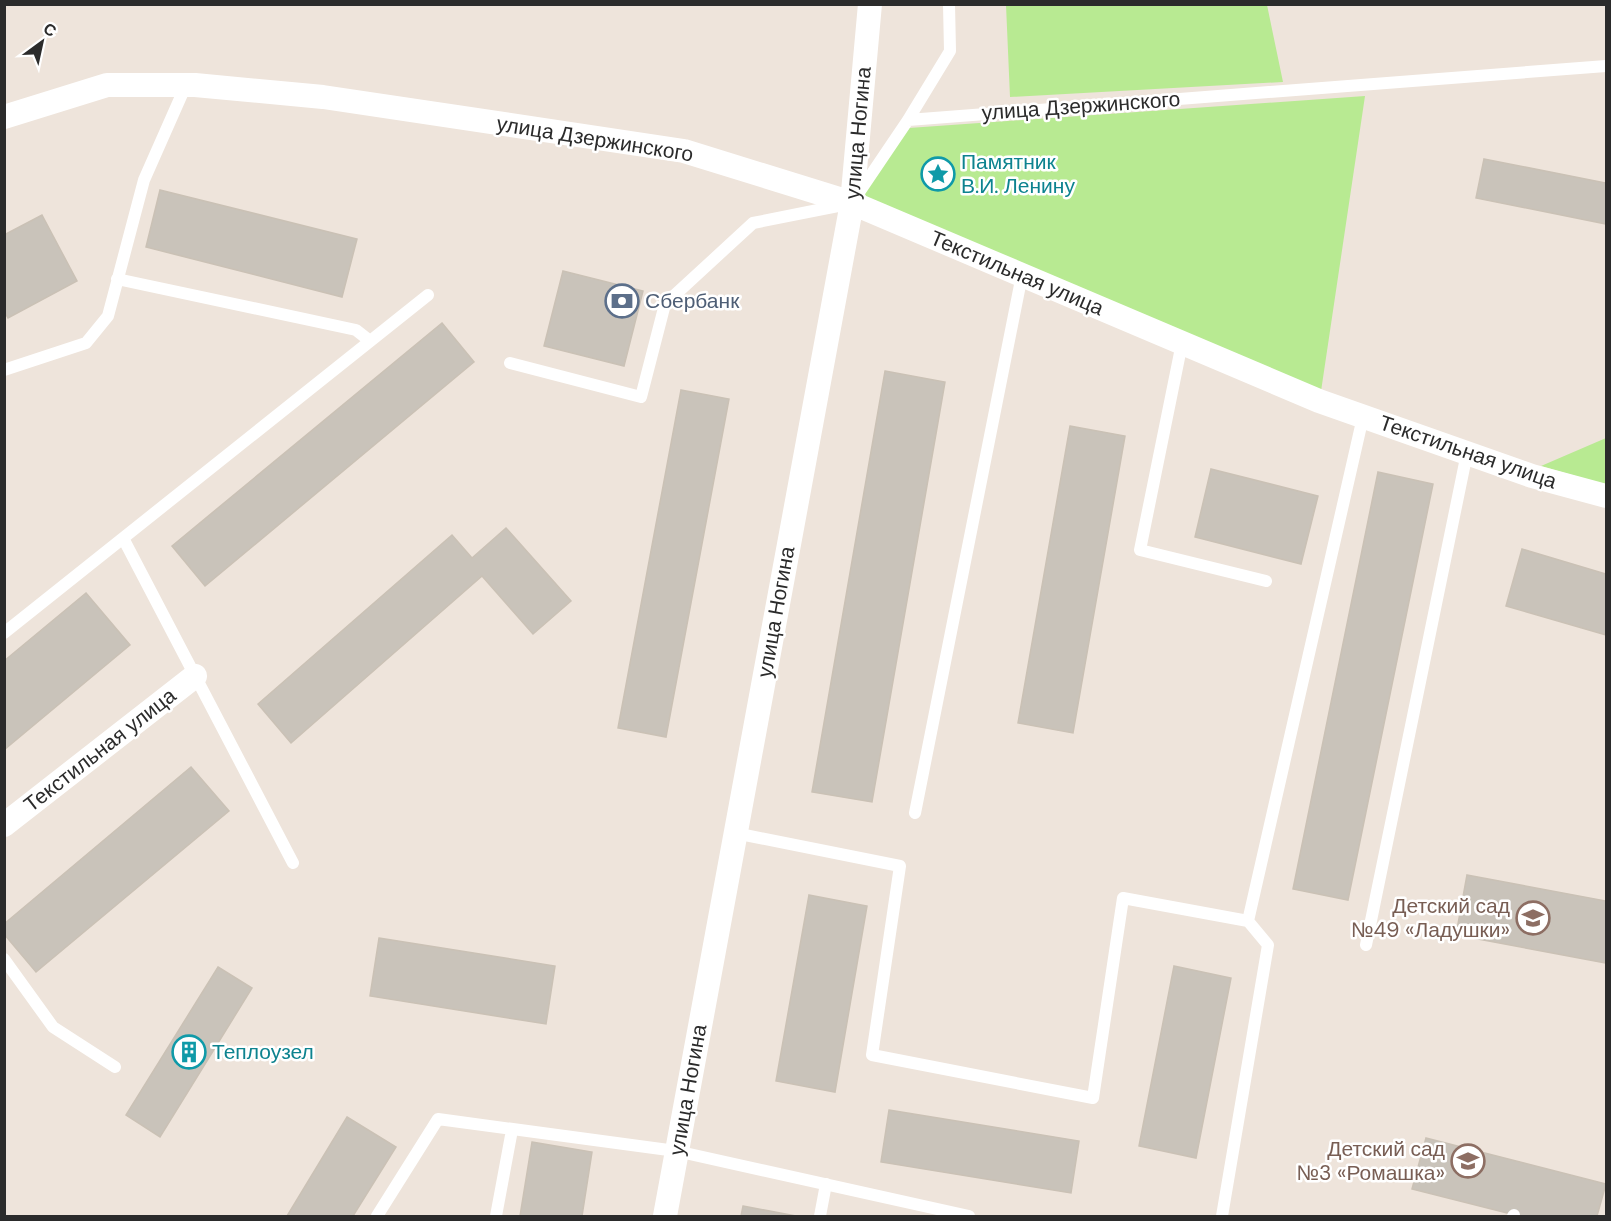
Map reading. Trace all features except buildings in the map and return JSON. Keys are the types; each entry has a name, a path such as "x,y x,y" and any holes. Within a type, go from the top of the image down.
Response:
{"street":[{"name":"улица Ногина","path":"665,1216 852,203 870,4"},
{"name":"улица Дзержинского","path":"4,117 107,85 186,85 323,97 684,151 852,203"},
{"name":"Текстильная улица","path":"852,203 1306,396 1532,476 1606,496"},
{"name":"Текстильная улица","path":"4,825 195,676"}],"lane":[{"path":"510,363 641,398 665,304 753,223 852,203 908,120 950,51 949,4"},
{"name":"улица Дзержинского","path":"908,120 1606,66"},
{"path":"4,370 86,343 108,316 144,180 186,85"},
{"path":"915,813 1022,275"},
{"path":"117,279 356,330 370,341"},
{"path":"4,633 428,295"},
{"path":"1182,343 1140,549 1266,581"},
{"path":"1248,921 1363,417"},
{"path":"1366,945 1467,453"},
{"path":"123,538 293,863"},
{"path":"735,833 900,866 872,1055 1093,1098 1123,898 1248,921 1268,945 1222,1216"},
{"path":"4,959 54,1027 115,1067"},
{"path":"377,1216 438,1119 676,1151 969,1216"},
{"path":"496,1216 512,1130"},
{"path":"820,1216 826,1184"}],"green space":[{"path":"1006,5 1267,5 1283,82 1010,97"},
{"path":"1365,96 1320,398 845,193 909,128"},
{"path":"1606,438 1606,485 1541,466"}],"place":[{"name":"Памятник В.И. Ленину","path":"938,174"},
{"name":"Сбербанк","path":"622,301"},
{"name":"Детский сад №49 «Ладушки»","path":"1533,918"},
{"name":"Теплоузел","path":"189,1052"},
{"name":"Детский сад №3 «Ромашка»","path":"1468,1161"}]}
